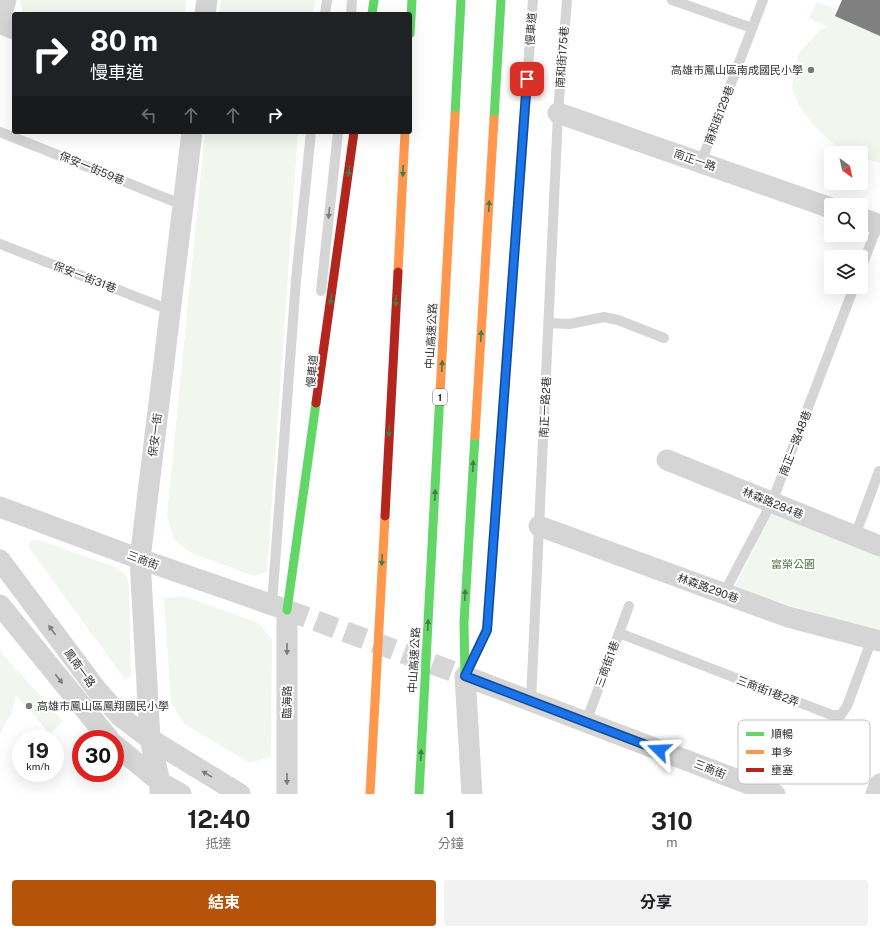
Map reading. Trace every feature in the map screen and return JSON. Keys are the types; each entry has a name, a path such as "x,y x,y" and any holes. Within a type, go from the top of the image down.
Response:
{"highway":[{"path":"372,12 374,0"},
{"path":"411,12 412,0"},
{"name":"中山高速公路","path":"419,794 461,0"},
{"path":"465,676 464,615 501,0"},
{"path":"280,607 354,134"},
{"path":"370,794 405,134"}],"street":[{"path":"0,18 6,0"},
{"path":"205,12 207,0"},
{"path":"0,23 12,28"},
{"name":"南正一路","path":"558,113 824,206"},
{"name":"保安一街","path":"160,788 150,739 140,559 192,134"},
{"name":"林森路284巷","path":"667,460 880,546"},
{"name":"三商街","path":"0,507 140,559 280,607"},
{"name":"林森路290巷","path":"539,526 788,617 876,640"},
{"name":"鳳南一路","path":"0,560 97,690 122,717 150,739 240,794"},
{"name":"鳳南一路","path":"0,605 101,730"},
{"name":"臨海路","path":"280,607 287,794"},
{"path":"465,676 472,794"},
{"name":"三商街","path":"465,676 738,780"},
{"path":"124,754 160,788 181,794"},
{"name":"三商街","path":"749,784 775,794"},
{"path":"876,794 880,784"}],"lane":[{"path":"325,12 327,0"},
{"path":"351,12 352,0"},
{"name":"慢車道","path":"465,676 487,630 533,0"},
{"name":"南和街175巷","path":"558,113 567,0"},
{"path":"672,0 752,28"},
{"name":"南和街129巷","path":"701,162 763,0"},
{"name":"南正一路2巷","path":"531,701 558,113"},
{"name":"保安一街59巷","path":"0,132 183,205"},
{"path":"280,607 296,280 311,134"},
{"name":"慢車道","path":"280,607 338,134"},
{"path":"866,250 873,222"},
{"name":"保安一街31巷","path":"0,244 170,310"},
{"name":"南正一路48巷","path":"724,593 772,502 851,294"},
{"path":"549,323 569,324 604,317 618,320 664,338"},
{"path":"855,536 879,471"},
{"name":"三商街1巷","path":"586,722 629,606"},
{"name":"三商街1巷2弄","path":"619,633 832,716 841,715 847,706 876,640"}],"green space":[{"path":"20,0 186,0 185,12 23,12"},
{"path":"221,0 315,0 313,12 219,12"},
{"path":"817,2 880,26 880,163 868,159 868,146 836,146 814,126 799,106 792,88 798,54 820,30 828,27 809,18"},
{"path":"205,134 298,134 267,572 254,576 189,552 174,539 167,515"},
{"name":"富榮公園","path":"773,512 880,555 880,632 734,589"},
{"path":"39,540 115,567 127,576 129,588 131,676 125,679 29,548 30,541"},
{"path":"184,596 258,623 272,639 271,757 250,763 183,723 171,702 164,598"},
{"path":"0,651 63,721 54,730 47,730 16,695 12,712 0,734"}],"building":[{"path":"842,0 880,0 880,36 835,16"}],"tunnel":[{"path":"287,610 465,676"}],"traffic: fast":[{"path":"372,12 374,0"},
{"path":"411,12 412,0"},
{"path":"455,115 461,0"},
{"path":"494,119 501,0"},
{"path":"419,794 440,393"},
{"path":"287,610 316,403"},
{"path":"465,676 464,623 475,436"}],"traffic: slow":[{"path":"440,393 455,115"},
{"path":"475,436 494,119"},
{"path":"398,272 405,134"},
{"path":"370,794 385,516"}],"traffic: jam":[{"path":"316,403 354,134"},
{"path":"385,516 398,272"}],"place":[{"name":"高雄市鳳山區南成國民小學","path":"811,70"},
{"name":"高雄市鳳山區鳳翔國民小學","path":"29,706"}],"route":[{"path":"527,79 487,630 465,676 659,750"}]}
